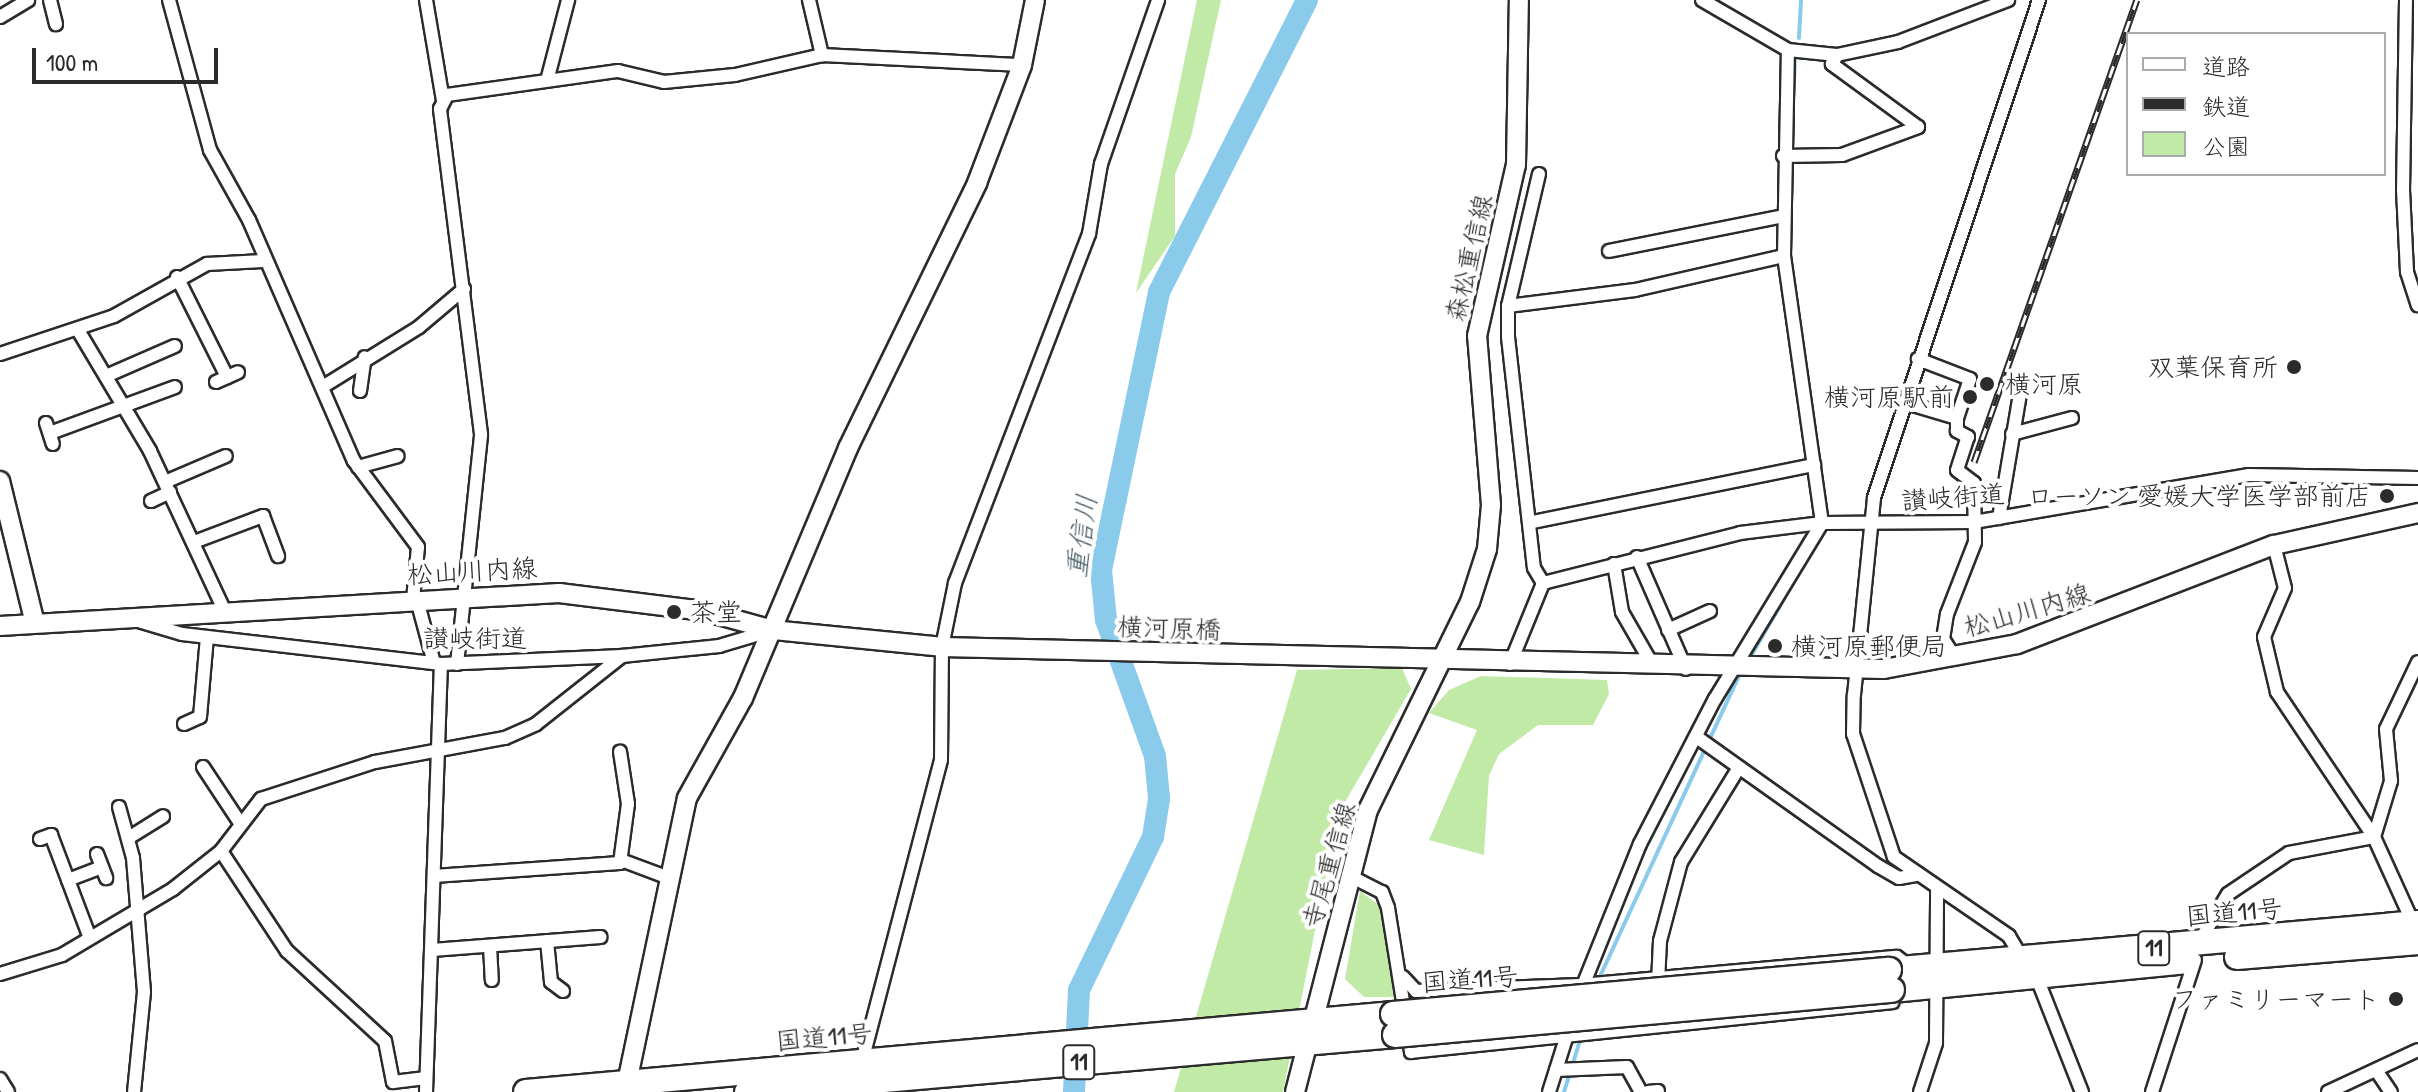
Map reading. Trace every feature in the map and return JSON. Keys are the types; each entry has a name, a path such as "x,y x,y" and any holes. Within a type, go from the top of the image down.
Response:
{"highway":[{"name":"国道11号","path":"747,1092 867,1075 1394,1024 2197,952 2415,923"},
{"name":"国道11号","path":"526,1092 867,1075"}],"main road":[{"path":"626,1087 669,878 695,780 773,630 848,448 977,183 1022,65 1035,0"},
{"name":"森松重信線","path":"1440,661 1482,573 1490,530 1477,336 1516,165 1519,0"},
{"path":"0,481 35,623"},
{"name":"松山川内線","path":"1394,661 1732,670 1858,670 1955,658 2082,622 2274,545 2418,513"},
{"name":"松山川内線","path":"0,626 415,600 615,598 773,630 942,647"},
{"name":"横河原橋","path":"942,647 1394,661"},
{"name":"寺尾重信線","path":"1295,1092 1312,1034 1348,875 1368,810 1440,661"}],"street":[{"path":"0,17 28,0"},
{"path":"50,0 56,24"},
{"path":"169,0 205,137 325,385 358,467 418,547 415,600 438,664 426,1085 393,1082 385,1041 293,959 221,851"},
{"path":"426,0 443,100 481,434 467,598 457,664"},
{"path":"548,77 568,0"},
{"path":"809,0 822,55"},
{"path":"867,1075 941,760 942,647 970,534 1089,234 1101,164 1158,0"},
{"path":"1702,0 1788,50 1837,55 1898,42 2008,0"},
{"path":"2039,0 1903,402 1870,521 1853,734 1894,857 2009,936 2030,968 2082,1092"},
{"path":"2406,0 2403,190 2407,272 2418,305"},
{"path":"1549,1092 1581,985 1634,858 1732,670 1826,523 1814,465 1784,256 1788,50"},
{"path":"443,100 454,92 548,77 618,71 664,82 804,64 822,55 1022,65"},
{"path":"1788,156 1842,155 1918,127 1832,64 1837,55"},
{"path":"1510,664 1543,583 1534,568 1533,522 1508,306 1539,174"},
{"path":"1609,251 1784,216"},
{"path":"1508,306 1635,290 1784,256"},
{"path":"0,354 78,330 207,264 263,261"},
{"path":"177,277 227,377"},
{"path":"325,385 365,357 419,327 464,289"},
{"path":"78,330 168,487 224,610"},
{"path":"106,376 175,346"},
{"path":"360,391 365,357"},
{"path":"1918,359 1970,379 1957,418 1957,431 1968,437 1957,470 1974,483 1999,487"},
{"path":"50,433 126,409 175,387"},
{"path":"1999,518 1999,487 2020,394"},
{"path":"1903,402 1957,418"},
{"path":"2012,434 2072,418"},
{"path":"151,501 168,487 226,456"},
{"path":"358,467 398,456"},
{"path":"1533,522 1814,465"},
{"name":"讃岐街道","path":"1543,583 1637,557 1826,523 1974,522 2249,475 2418,478"},
{"path":"1955,658 1943,639 1975,542 1974,483"},
{"path":"194,542 263,516 278,556"},
{"path":"2274,545 2285,588 2264,637 2277,692 2374,837 2415,923"},
{"path":"1637,557 1686,669"},
{"path":"1614,564 1625,621 1655,668"},
{"path":"1668,630 1710,611"},
{"name":"讃岐街道","path":"131,618 207,637 438,664 622,656 719,646 773,630"},
{"path":"184,724 200,717 207,637"},
{"path":"0,974 46,962 136,911 221,851 240,823 272,794 536,724 622,656"},
{"path":"2374,837 2391,781 2386,729 2418,662"},
{"path":"1698,738 1738,769 1853,842 1878,866 1899,878 1916,875"},
{"path":"620,752 628,804 621,860"},
{"path":"203,767 218,778 240,823"},
{"path":"1657,1026 1658,977 1681,862 1738,769"},
{"path":"119,807 130,837 144,992 134,1092"},
{"path":"130,837 163,816"},
{"path":"40,839 51,835 90,938"},
{"path":"2152,1092 2197,952 2228,894 2289,853 2374,837"},
{"path":"434,876 621,860 669,878"},
{"path":"68,880 102,867"},
{"path":"1348,875 1382,892 1403,977 1411,1052 1903,1001 1915,978 1937,888"},
{"path":"432,950 600,939"},
{"path":"547,941 552,987 563,991"},
{"path":"490,946 492,980"},
{"path":"1403,977 1416,991 1581,985 1897,957 1915,978 1936,1043 1920,1092"},
{"path":"2328,1092 2378,1073 2418,1050"},
{"path":"1556,1070 1627,1067 1641,1092"},
{"path":"2378,1073 2391,1092"},
{"path":"0,1079 8,1092"},
{"path":"1648,1092 1658,1091"}],"green space":[{"path":"1197,0 1221,0 1191,137 1175,174 1175,236 1136,293"},
{"path":"1402,668 1411,689 1338,814 1283,1092 1174,1092 1297,670"},
{"path":"1481,676 1607,680 1609,694 1593,725 1538,725 1499,754 1489,776 1484,855 1429,840 1477,730 1429,713 1449,690"},
{"path":"1360,891 1380,906 1397,997 1364,997 1345,979"}],"waterway":[{"name":"重信川","path":"1074,1092 1079,990 1153,837 1159,798 1155,756 1106,620 1101,570 1159,292 1307,0"},
{"path":"1799,38 1801,0"},
{"path":"1793,106 1795,56"},
{"path":"1790,242 1790,262"},
{"path":"1810,397 1827,522"},
{"path":"1748,661 1820,537"},
{"path":"1597,983 1741,672"},
{"path":"1564,1092 1581,1037"}],"railway":[{"path":"1974,462 2137,0"}],"place":[{"name":"双葉保育所","path":"2294,367"},
{"name":"横河原","path":"1987,384"},
{"name":"横河原駅前","path":"1970,397"},
{"name":"ローソン 愛媛大学医学部前店","path":"2387,496"},
{"name":"茶堂","path":"674,612"},
{"name":"横河原郵便局","path":"1775,646"},
{"name":"ファミリーマート","path":"2396,999"}]}
